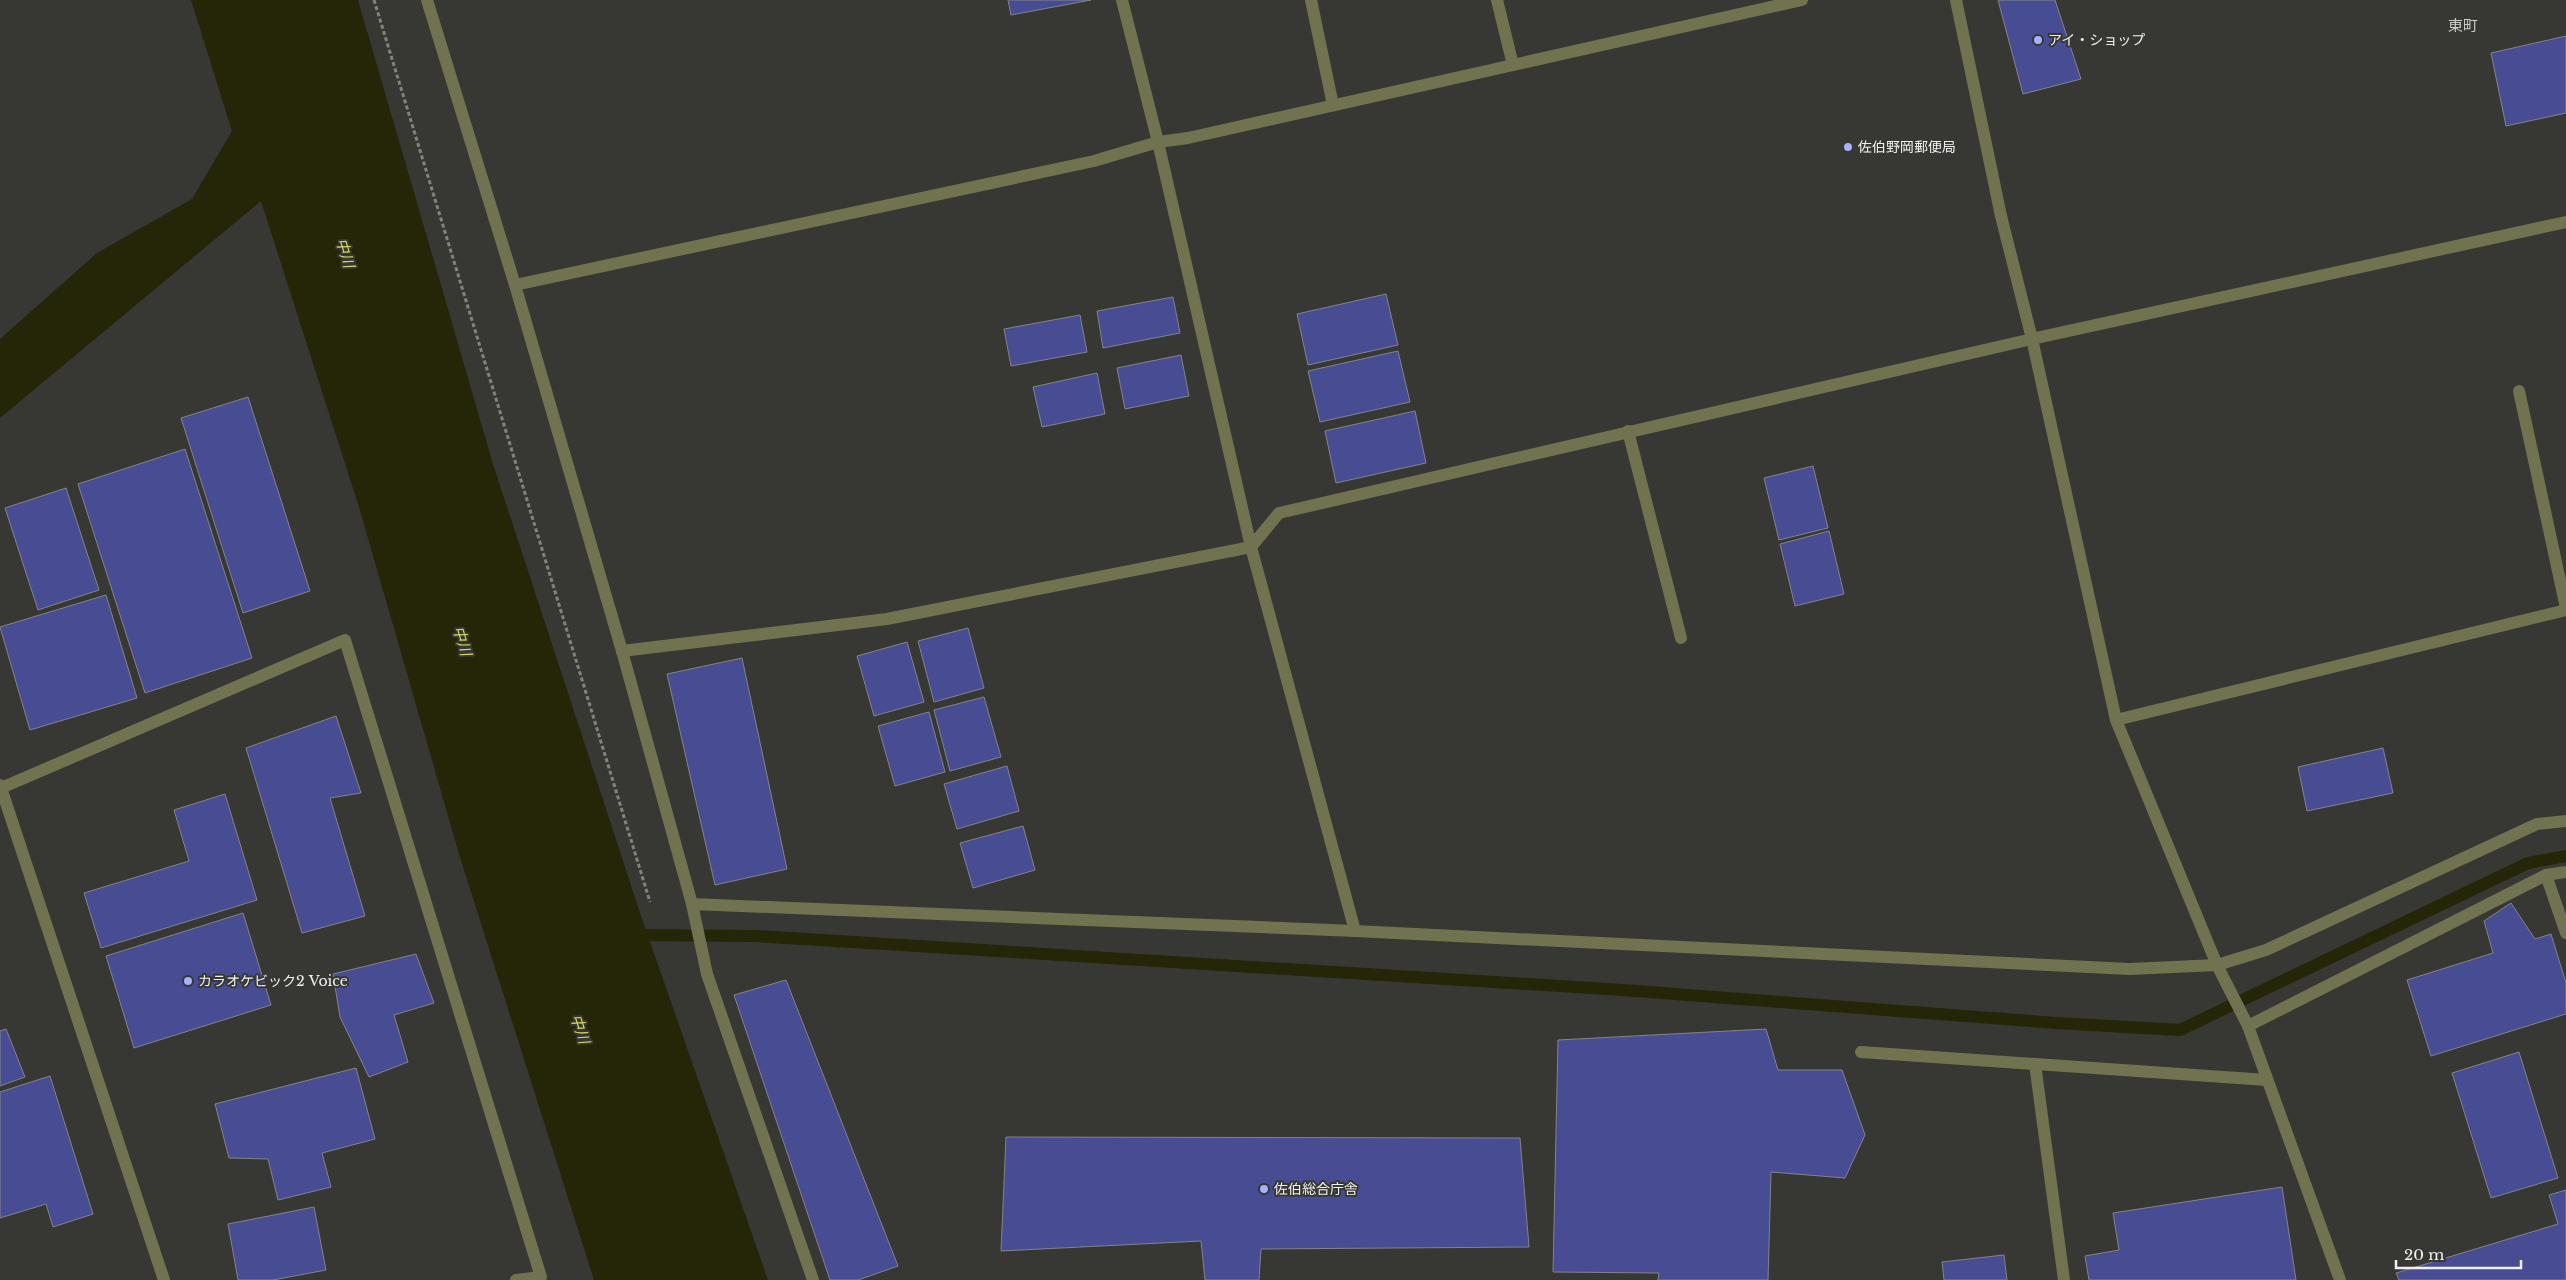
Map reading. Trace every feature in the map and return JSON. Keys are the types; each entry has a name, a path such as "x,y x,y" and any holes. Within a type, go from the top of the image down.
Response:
{"street":[{"path":"427,0 515,285 622,651 693,910 707,974 813,1280"},
{"path":"1122,0 1158,142 1251,547 1355,931"},
{"path":"1311,0 1333,105"},
{"path":"1497,0 1513,65"},
{"path":"515,285 1094,161 1158,142 1188,138 1802,0"},
{"path":"1956,0 2001,216 2032,338 2116,720 2217,965 2248,1026 2340,1280"},
{"path":"622,651 887,619 1251,547 1279,513 2032,338 2566,222"},
{"path":"2116,720 2566,609 2519,391"},
{"path":"1628,431 1680,638"},
{"path":"164,1280 0,787 345,640 541,1276 516,1280"},
{"path":"693,910 1355,931 2130,969 2217,965 2266,950 2537,824 2566,822"},
{"path":"2248,1026 2546,875 2566,872"},
{"path":"2546,875 2566,933"},
{"path":"1861,1052 2268,1080"},
{"path":"2035,1064 2064,1280"}],"path":[{"path":"374,0 650,902"}],"water":[{"name":"中川","path":"191,0 358,0 493,464 642,919 768,1280 594,1280 459,854 359,507 261,201 0,418 0,339 97,253 192,199 232,131"}],"building":[{"path":"1008,0 1091,0 1011,15"},
{"name":"アイ・ショップ","path":"1998,0 2055,0 2081,79 2023,94"},
{"path":"2566,36 2566,113 2506,126 2491,53"},
{"path":"1386,294 1398,345 1308,365 1297,314"},
{"path":"1173,297 1180,333 1103,348 1097,311"},
{"path":"1080,315 1087,352 1011,366 1004,329"},
{"path":"1398,351 1410,402 1320,422 1308,371"},
{"path":"1181,355 1189,396 1125,409 1117,368"},
{"path":"1097,373 1105,414 1042,427 1033,387"},
{"path":"248,397 310,591 243,613 181,418"},
{"path":"1415,411 1426,463 1336,483 1325,431"},
{"path":"185,449 252,658 145,693 78,484"},
{"path":"1813,466 1828,528 1779,540 1764,478"},
{"path":"66,488 99,590 38,610 5,508"},
{"path":"1829,531 1844,594 1795,606 1780,544"},
{"path":"106,595 137,698 30,730 0,627"},
{"path":"968,628 984,688 934,702 918,641"},
{"path":"907,642 924,702 874,716 857,656"},
{"path":"742,658 787,869 715,885 667,674"},
{"path":"984,697 1001,757 950,771 934,710"},
{"path":"929,712 945,772 895,786 878,726"},
{"path":"336,716 361,793 330,798 365,916 302,933 246,748"},
{"path":"2383,748 2393,793 2307,811 2298,767"},
{"path":"1007,766 1019,811 957,829 944,784"},
{"path":"225,794 257,900 101,948 84,893 189,861 174,810"},
{"path":"1023,826 1035,870 973,888 960,843"},
{"path":"2511,903 2535,939 2551,934 2566,983 2566,1014 2431,1056 2407,980 2493,953 2484,921"},
{"name":"カラオケビック2 Voice","path":"243,913 271,1005 134,1048 106,956"},
{"path":"416,954 434,1003 394,1015 408,1062 369,1077 340,1017 333,974"},
{"path":"786,980 898,1266 858,1280 830,1280 734,995"},
{"path":"6,1029 25,1077 0,1086 0,1031"},
{"path":"1766,1029 1778,1070 1842,1070 1865,1135 1845,1178 1771,1172 1768,1280 1658,1280 1659,1273 1553,1272 1558,1040"},
{"path":"2519,1052 2558,1178 2491,1198 2452,1073"},
{"path":"356,1068 375,1139 322,1153 331,1187 278,1200 268,1159 229,1158 215,1104"},
{"path":"50,1076 93,1214 53,1227 46,1204 0,1218 0,1092"},
{"name":"佐伯総合庁舎","path":"1006,1137 1520,1138 1529,1247 1261,1249 1259,1280 1205,1280 1201,1241 1001,1251"},
{"path":"2282,1187 2296,1280 2089,1280 2085,1256 2119,1250 2113,1213"},
{"path":"2566,1190 2566,1280 2399,1280 2396,1273 2558,1224 2549,1195"},
{"path":"314,1207 326,1270 273,1280 238,1280 228,1224"},
{"path":"2004,1255 2007,1280 1944,1280 1942,1262"}],"waterway":[{"path":"630,935 756,936 1623,990 2056,1023 2180,1030 2528,863 2566,856"}],"place":[{"name":"アイ・ショップ","path":"2038,40"},
{"name":"佐伯野岡郵便局","path":"1848,147"},
{"name":"カラオケビック2 Voice","path":"188,981"},
{"name":"佐伯総合庁舎","path":"1264,1189"}],"district":[{"name":"東町","path":"2463,26"}]}
